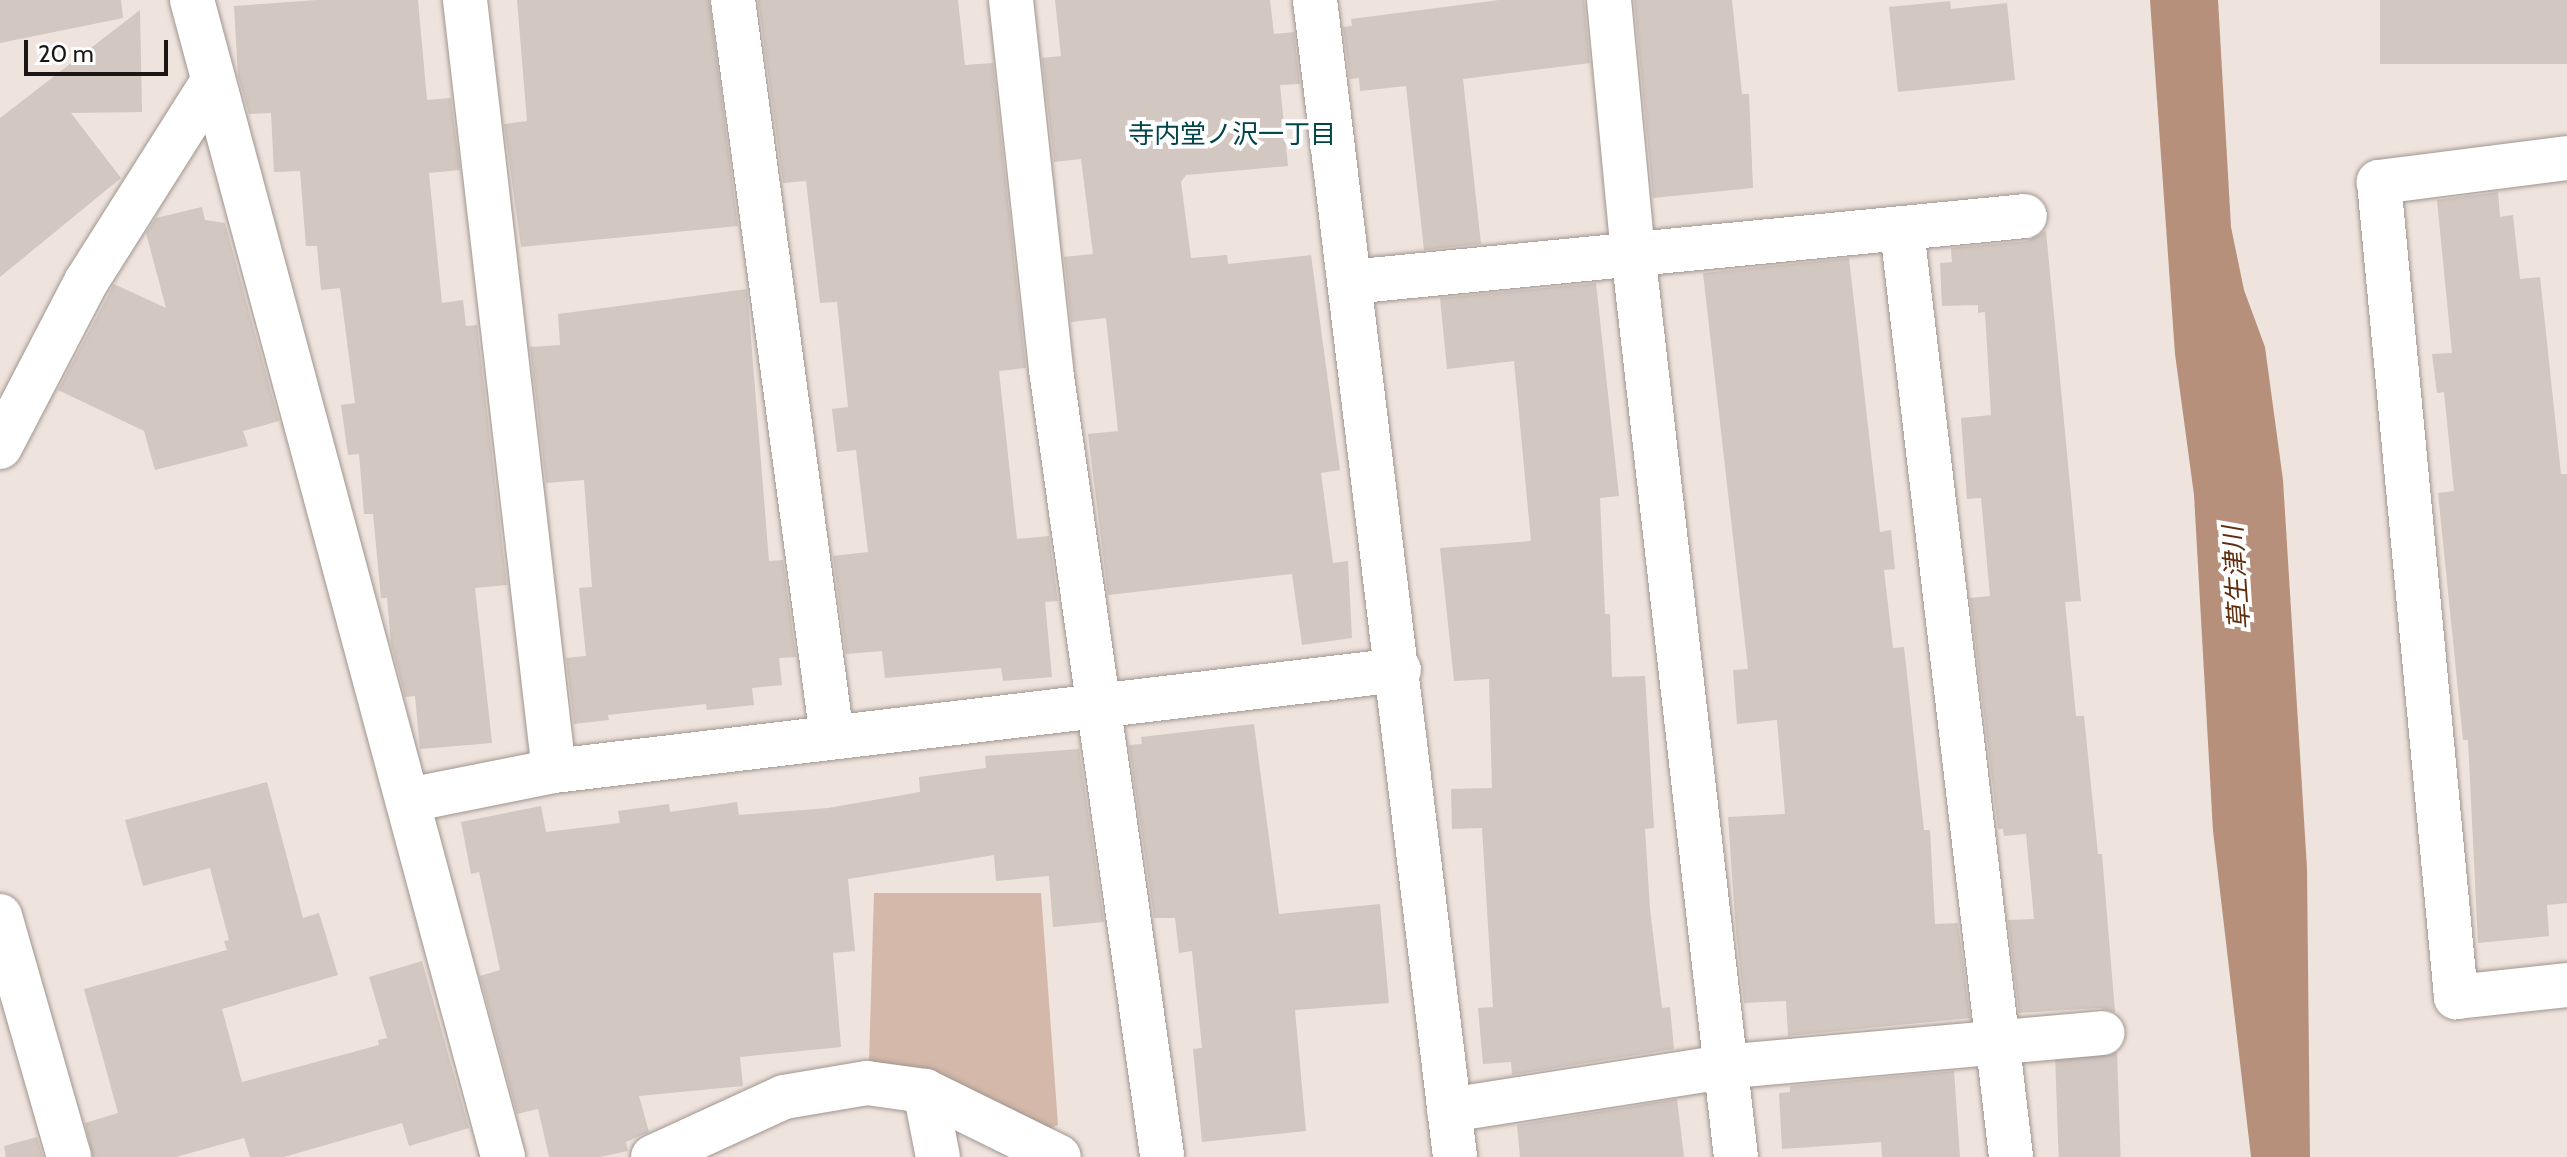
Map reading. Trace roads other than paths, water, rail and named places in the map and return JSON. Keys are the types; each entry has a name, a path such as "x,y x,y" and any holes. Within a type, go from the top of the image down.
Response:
{"street":[{"path":"192,0 503,1157"},
{"path":"465,0 554,771"},
{"path":"733,0 832,737"},
{"path":"1011,0 1051,370 1103,709 1162,1155"},
{"path":"1315,0 1399,670 1455,1157"},
{"path":"1609,0 1633,252 1723,1067 1736,1157"},
{"path":"0,447 86,282 213,81"},
{"path":"2567,158 2379,182 2456,997 2567,985"},
{"path":"1350,282 2025,216"},
{"path":"1902,230 2011,1157"},
{"path":"409,800 554,771 832,737 1103,709 1399,670"},
{"path":"0,916 69,1157"},
{"path":"1449,1110 1723,1067 2102,1033"},
{"path":"653,1157 784,1097 867,1083 925,1091 1059,1157"},
{"path":"925,1091 938,1157"}],"water":[{"name":"草生津川","path":"2150,0 2218,0 2231,227 2244,290 2265,347 2283,480 2307,868 2310,1157 2251,1157 2213,831 2194,495 2175,354"}],"district":[{"name":"寺内堂ノ沢一丁目","path":"1232,135"}]}
